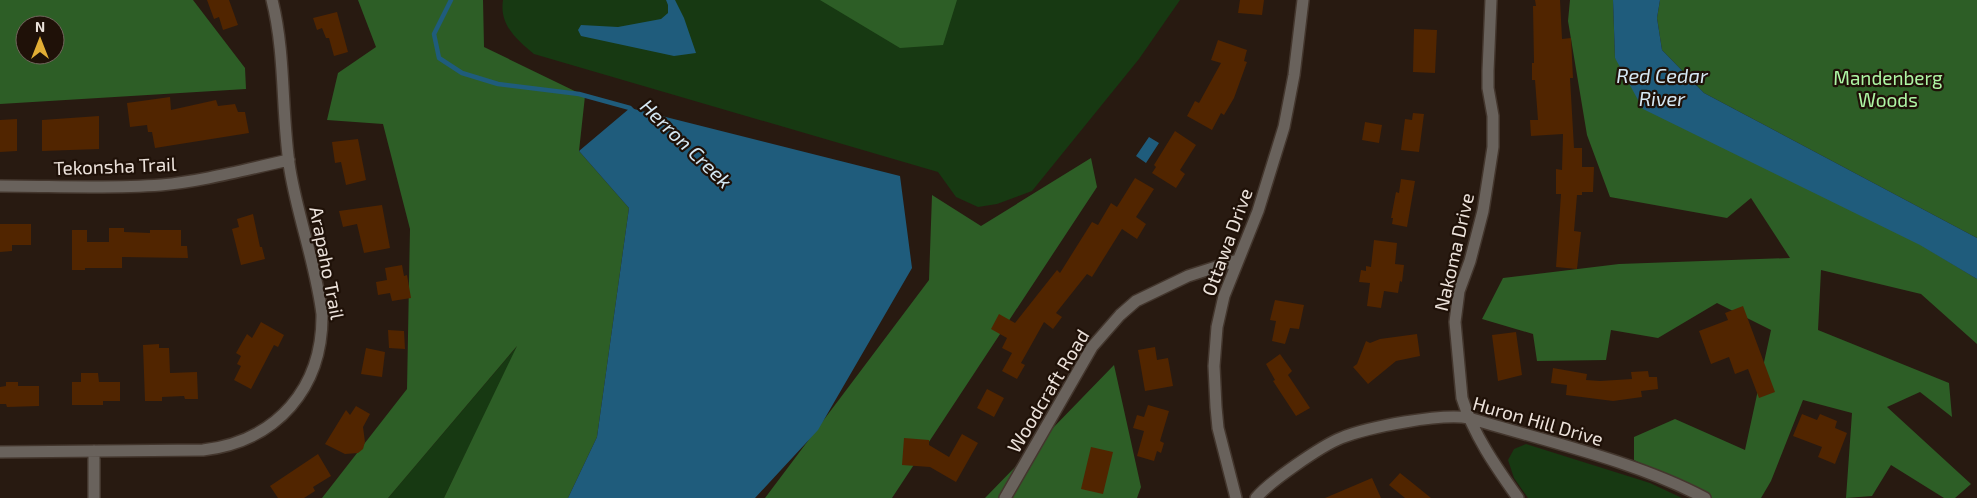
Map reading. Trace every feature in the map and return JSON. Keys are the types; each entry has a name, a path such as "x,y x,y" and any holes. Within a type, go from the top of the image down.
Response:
{"street":[{"name":"Arapaho Trail","path":"0,452 203,450 234,444 262,431 275,422 286,412 305,387 319,352 322,314 289,160 282,98 279,36 272,0"},
{"name":"Ottawa Drive","path":"1236,498 1218,428 1214,366 1217,327 1224,296 1258,211 1284,127 1294,75 1303,0"},
{"name":"Nakoma Drive","path":"1491,0 1488,88 1493,116 1492,147 1483,211 1470,261 1459,291 1455,322 1462,398 1469,418 1489,456 1518,498"},
{"name":"Tekonsha Trail","path":"0,186 139,186 162,184 209,177 289,160"},
{"name":"Woodcraft Road","path":"1005,498 1092,347 1120,315 1136,300 1188,276 1238,260"},
{"name":"Huron Hill Drive","path":"1256,498 1267,486 1329,444 1372,429 1440,417 1469,418 1648,473 1705,498"},
{"path":"94,451 94,498"}],"green space":[{"path":"0,0 193,0 245,68 246,89 0,104"},
{"path":"358,0 483,0 484,47 585,96 579,151 629,208 597,437 568,498 444,498 517,346 388,498 322,498 407,389 410,229 383,124 327,120 338,73 376,47"},
{"path":"503,0 1180,0 1139,59 1032,191 997,204 978,207 956,197 938,172 534,54 511,31 504,17 502,9"},
{"path":"820,0 957,0 943,45 900,48"},
{"path":"1570,0 1613,0 1615,58 1977,279 1977,344 1921,294 1821,270 1818,330 1949,383 1952,417 1920,392 1887,407 1971,484 1955,498 1944,498 1891,465 1872,496 1846,498 1852,413 1803,400 1771,481 1761,498 1710,498 1634,460 1634,437 1675,419 1745,450 1771,330 1717,303 1658,338 1611,330 1606,360 1537,361 1533,334 1482,319 1503,278 1619,264 1790,258 1751,198 1727,218 1610,197 1587,135 1568,21"},
{"name":"Mandenberg Woods","path":"1660,0 1977,0 1977,238 1704,93 1662,50 1657,18"},
{"path":"1091,158 1097,187 892,498 765,498 929,280 932,195 981,226"},
{"path":"519,344 444,498 388,498"},
{"path":"1114,365 1141,487 1137,498 985,498"},
{"path":"1526,444 1650,483 1682,498 1528,498 1514,478 1508,460 1514,449"}],"water":[{"path":"666,0 675,0 684,18 696,53 674,56 581,36 578,30 581,25 618,27 661,19 668,13"},
{"name":"Red Cedar River","path":"1613,0 1660,0 1657,18 1662,50 1704,93 1977,238 1977,279 1920,245 1643,109 1615,58"},
{"path":"630,108 900,176 912,268 818,430 755,498 568,498 597,437 629,208 579,151"},
{"path":"1149,137 1159,143 1146,163 1136,156"}],"building":[{"path":"207,0 229,0 238,25 223,30 219,17 214,19"},
{"path":"1240,0 1264,0 1262,15 1238,13"},
{"path":"1535,0 1560,0 1562,39 1571,38 1573,78 1570,78 1574,148 1582,148 1582,167 1594,167 1593,192 1582,192 1582,195 1577,195 1574,231 1581,232 1577,269 1556,267 1561,194 1556,194 1556,169 1562,170 1563,134 1531,136 1530,120 1538,120 1535,80 1532,80 1532,63 1534,63 1533,6 1536,6"},
{"path":"337,12 348,52 334,56 329,38 326,38 322,28 317,30 313,18"},
{"path":"1414,29 1437,30 1435,73 1413,72"},
{"path":"1218,40 1247,50 1244,61 1247,62 1234,98 1224,115 1221,113 1212,130 1187,116 1195,101 1199,103 1221,63 1211,60"},
{"path":"170,97 171,110 216,100 218,106 235,104 238,112 245,112 249,133 155,148 152,132 148,132 147,125 130,127 127,103"},
{"path":"1413,113 1424,114 1419,152 1401,150 1405,119 1412,120"},
{"path":"99,116 99,149 42,151 42,120"},
{"path":"17,119 17,151 0,152 0,120"},
{"path":"1365,122 1382,125 1379,143 1362,140"},
{"path":"1175,131 1196,145 1180,170 1185,174 1176,188 1152,173 1156,167 1154,165"},
{"path":"358,139 366,180 346,185 341,162 335,163 332,142"},
{"path":"1135,178 1154,189 1136,217 1146,224 1137,239 1122,229 1092,277 1087,274 1056,313 1062,317 1053,329 1044,322 1021,363 1025,365 1017,379 1002,371 1012,353 1002,348 1007,338 991,329 999,314 1015,323 1057,270 1060,273 1092,222 1098,225 1111,203 1117,207"},
{"path":"1401,179 1415,181 1407,227 1392,224 1393,218 1391,218 1396,192 1399,193"},
{"path":"382,205 390,248 364,253 357,224 343,227 339,211"},
{"path":"253,214 260,247 262,247 265,259 241,265 232,229 239,227 237,219"},
{"path":"0,224 31,224 31,245 12,245 12,251 0,252"},
{"path":"109,228 124,228 124,232 150,233 150,230 181,230 181,246 187,246 188,258 122,257 122,268 72,270 72,230 87,230 87,242 109,242"},
{"path":"1374,240 1397,243 1395,264 1404,265 1402,282 1400,281 1398,293 1384,291 1381,308 1367,306 1370,283 1359,282 1361,270 1366,271 1366,266 1371,267"},
{"path":"402,265 404,276 407,275 411,298 392,301 390,293 378,295 376,282 387,280 385,268"},
{"path":"1275,300 1304,305 1299,329 1290,328 1285,344 1272,341 1276,321 1270,320"},
{"path":"1743,306 1775,392 1759,398 1748,369 1735,374 1729,357 1711,364 1699,331 1728,320 1725,313"},
{"path":"261,322 284,335 278,347 274,345 251,389 234,380 241,366 237,364 241,356 236,353 247,334 252,338"},
{"path":"388,330 404,331 405,349 389,348"},
{"path":"1516,332 1522,375 1498,381 1492,335"},
{"path":"1417,334 1420,356 1396,361 1368,384 1353,367 1357,364 1366,341 1370,343 1380,339"},
{"path":"159,344 159,348 169,348 170,373 197,372 198,399 185,399 184,396 162,397 162,401 145,401 143,345"},
{"path":"1155,347 1157,360 1168,358 1173,386 1145,391 1138,350"},
{"path":"366,348 385,352 382,377 361,374"},
{"path":"1280,354 1292,371 1288,375 1310,408 1296,416 1273,381 1275,380 1266,364"},
{"path":"1553,368 1587,374 1586,380 1600,381 1632,379 1631,372 1648,371 1649,377 1657,377 1658,389 1641,391 1642,397 1613,401 1566,395 1567,385 1551,383"},
{"path":"81,373 98,373 99,382 120,382 120,401 103,401 103,405 72,405 72,382 81,382"},
{"path":"6,382 18,382 18,386 39,386 39,406 7,407 6,404 0,404 0,387 6,386"},
{"path":"987,389 1004,398 994,417 977,408"},
{"path":"1148,405 1169,411 1160,441 1164,443 1161,453 1157,451 1154,461 1137,456 1144,431 1133,428 1137,415 1144,417"},
{"path":"356,406 370,414 363,427 365,442 363,449 358,453 345,454 325,444 346,410 350,415"},
{"path":"1802,414 1817,420 1820,414 1837,421 1835,428 1847,433 1835,464 1818,457 1822,447 1793,436"},
{"path":"962,434 978,443 956,482 930,467 902,465 904,438 929,440 929,445 949,457"},
{"path":"1091,447 1113,452 1103,494 1081,489"},
{"path":"318,454 331,476 313,487 315,491 304,498 278,498 270,486"},
{"path":"1400,473 1431,498 1405,498 1389,485"},
{"path":"1372,478 1381,498 1325,498"}],"waterway":[{"name":"Herron Creek","path":"451,0 434,34 439,58 462,73 498,84 579,94 630,108 634,112"}]}
